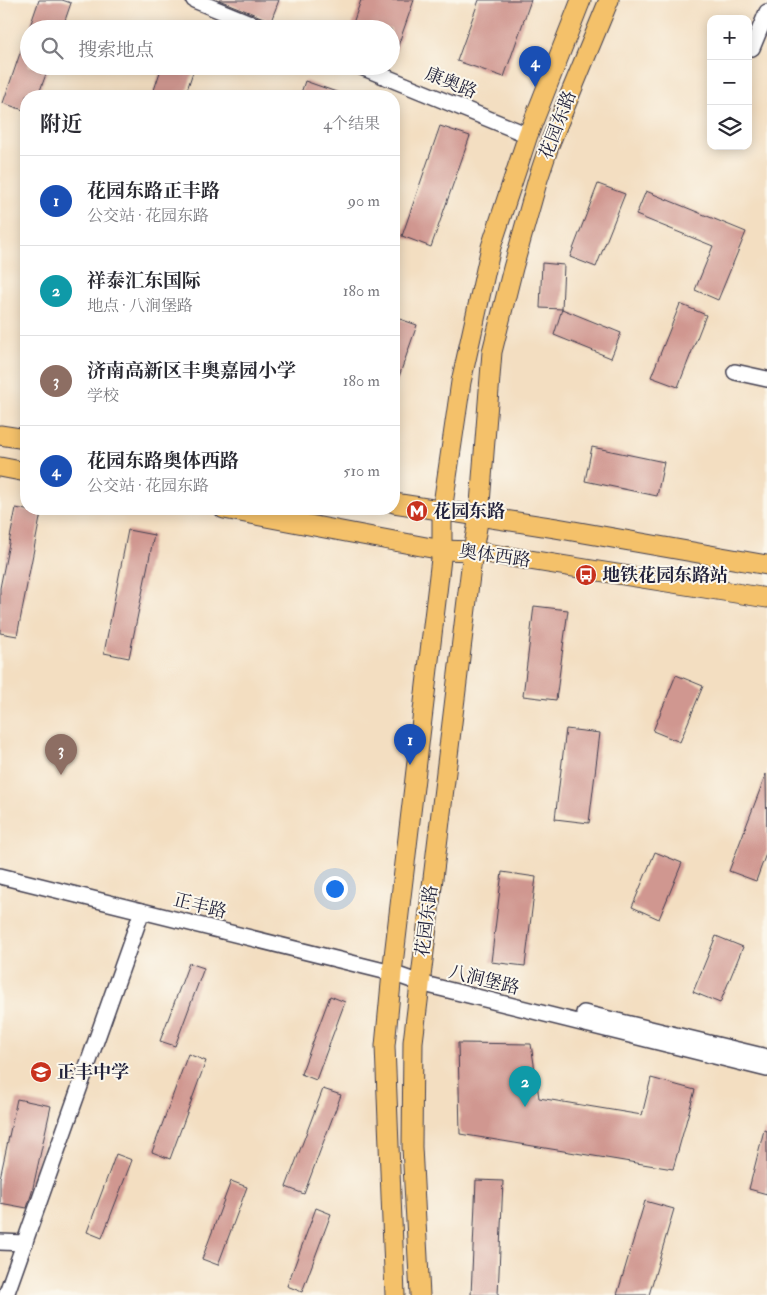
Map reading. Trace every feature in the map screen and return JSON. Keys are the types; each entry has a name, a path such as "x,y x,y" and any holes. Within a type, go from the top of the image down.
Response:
{"main road":[{"name":"花园东路","path":"395,1295 385,1046 442,550 442,511 461,382 491,247 528,134 581,0"},
{"name":"花园东路","path":"420,1295 412,1146 413,1042 473,551 479,516 492,352 538,179 550,143 609,0"},
{"path":"0,435 20,438"},
{"path":"0,467 20,471"},
{"name":"奥体西路","path":"400,504 595,534 767,565"},
{"name":"奥体西路","path":"256,515 442,550 473,551 767,598"}],"street":[{"path":"194,0 243,20"},
{"path":"752,48 767,12"},
{"name":"康奥路","path":"380,75 528,134"},
{"path":"735,372 767,379"},
{"name":"正丰路","path":"0,876 392,973"},
{"path":"6,1295 142,911"},
{"name":"八涧堡路","path":"392,973 767,1057"},
{"name":"八涧堡路","path":"420,978 767,1069"},
{"path":"0,1242 25,1243"}],"building":[{"path":"39,0 62,0 71,3 65,20 32,20"},
{"path":"219,0 279,0 271,20"},
{"path":"361,0 414,0 400,40 400,20 354,20"},
{"path":"479,0 531,0 504,77 457,61"},
{"path":"20,53 20,75 46,75 40,90 20,90 20,109 3,103"},
{"path":"159,75 192,75 187,90 154,90"},
{"path":"305,81 331,90 302,90"},
{"path":"440,126 470,136 431,247 402,236"},
{"path":"598,184 625,194 596,267 570,257"},
{"path":"646,191 746,232 718,300 695,290 713,246 636,215"},
{"path":"542,263 564,265 562,309 540,308"},
{"path":"680,304 706,315 678,387 651,377"},
{"path":"562,309 621,333 611,358 554,335"},
{"path":"400,319 417,325 400,374"},
{"path":"592,447 664,462 657,496 585,481"},
{"path":"16,508 20,509 20,515 41,515 17,636 0,633 0,588"},
{"path":"128,530 154,535 129,658 104,653"},
{"path":"534,606 568,610 556,700 523,696"},
{"path":"676,675 703,686 680,742 653,731"},
{"path":"566,729 600,733 589,823 555,819"},
{"path":"766,774 767,851 756,881 729,871"},
{"path":"655,852 682,863 659,919 632,907"},
{"path":"502,872 536,877 525,966 491,962"},
{"path":"716,936 743,947 720,1003 693,992"},
{"path":"189,963 204,968 175,1046 160,1041"},
{"path":"330,996 345,1002 316,1080 301,1074"},
{"path":"458,1043 531,1044 539,1098 642,1115 651,1078 695,1090 673,1169 460,1134"},
{"path":"188,1054 206,1061 170,1159 152,1152"},
{"path":"323,1089 341,1095 304,1194 286,1187"},
{"path":"17,1099 51,1106 27,1208 0,1203 0,1178"},
{"path":"764,1130 767,1131 767,1194 749,1189"},
{"path":"116,1154 132,1160 102,1238 87,1232"},
{"path":"476,1180 503,1181 498,1295 471,1295"},
{"path":"231,1181 247,1187 218,1265 202,1259"},
{"path":"645,1201 674,1209 649,1295 617,1295"},
{"path":"316,1208 331,1214 302,1292 287,1286"}],"place":[{"name":"花园东路奥体西路","path":"535,87"},
{"name":"花园东路","path":"417,511"},
{"name":"地铁花园东路站","path":"586,575"},
{"name":"花园东路正丰路","path":"410,765"},
{"name":"济南高新区丰奥嘉园小学","path":"61,775"},
{"name":"正丰中学","path":"41,1072"},
{"name":"祥泰汇东国际","path":"525,1107"}]}
